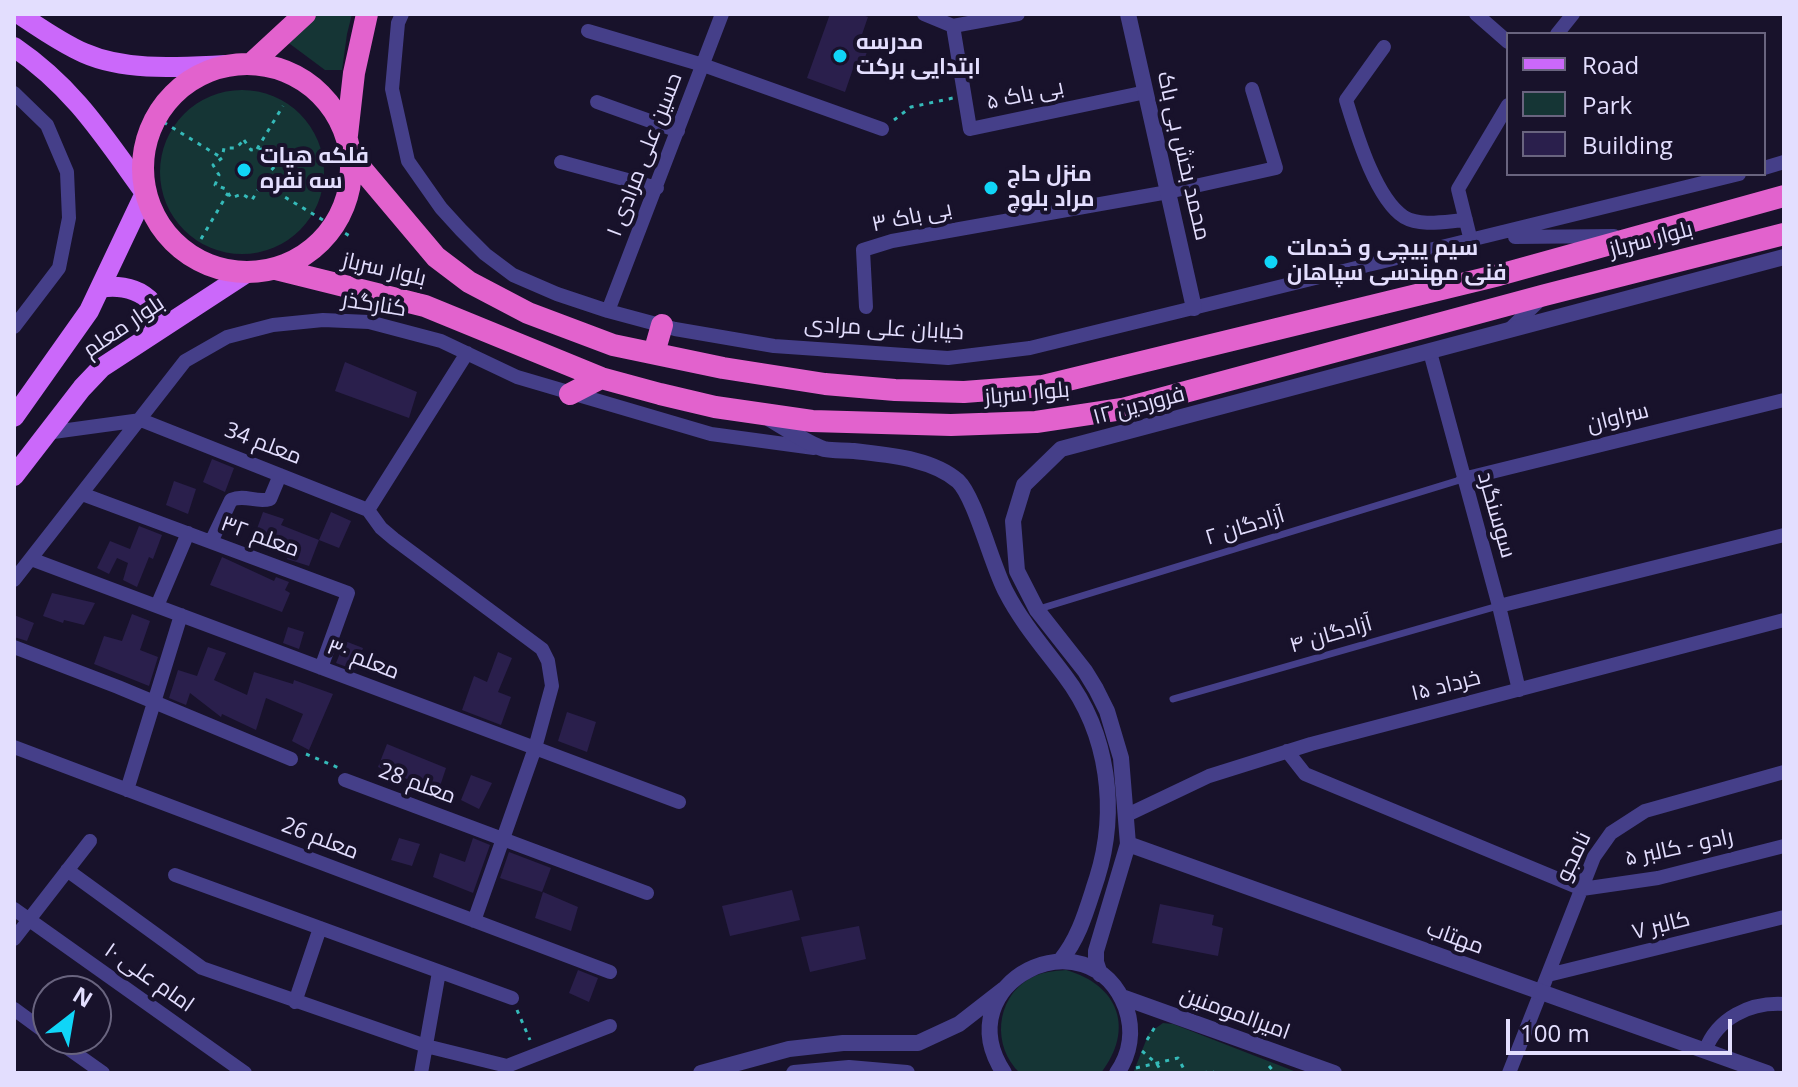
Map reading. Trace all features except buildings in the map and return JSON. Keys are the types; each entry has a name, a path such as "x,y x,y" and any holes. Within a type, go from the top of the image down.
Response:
{"highway":[{"path":"305,14 252,63 227,65 200,74 177,90 155,117 146,137 142,165 145,193 155,219 183,250 220,269 248,272 276,269 301,258 323,240 339,218 349,192 348,146 354,73 367,14"},
{"name":"بلوار سرباز","path":"252,63 289,73 320,93 336,113 348,146 415,234 436,257 469,282 528,313 613,345 723,368 825,384 964,392 1043,386 1499,275 1784,196"},
{"path":"1732,211 1730,230 1744,243"},
{"path":"1699,220 1709,226 1713,237 1706,253"},
{"name":"بلوار سرباز","path":"276,269 425,306 601,378 715,407 812,421 951,425 1036,422 1137,405 1784,234"},
{"path":"654,353 662,325"},
{"path":"570,394 601,378"}],"main road":[{"path":"19,14 65,43 109,61 181,67 227,65"},
{"path":"14,47 54,77 77,100 145,193"},
{"name":"بلوار معلم","path":"14,417 63,350 101,288 145,193"},
{"name":"بلوار معلم","path":"14,476 101,368 248,272"},
{"path":"101,288 128,286 140,292 156,312 157,325 153,333"}],"street":[{"name":"خیابان علی مرادی","path":"402,14 398,23 392,89 408,161 441,208 485,254 513,275 608,311 662,325 774,346 948,358 1030,348 1731,176"},
{"name":"حسین علی مرادی ۱","path":"608,311 722,14"},
{"path":"924,14 953,26 1018,14"},
{"name":"محمد بخش بی باک","path":"1128,14 1194,308"},
{"path":"1476,14 1506,40"},
{"path":"1559,32 1573,14"},
{"name":"بی باک ۵","path":"953,26 970,129 1146,92"},
{"path":"588,31 703,65 882,129"},
{"path":"1384,47 1346,100 1366,163 1391,203 1404,217 1426,223 1466,220"},
{"path":"1168,192 1276,168 1252,89"},
{"path":"14,93 47,125 67,172 69,218 59,268 14,327"},
{"path":"597,102 678,131"},
{"path":"1471,241 1458,189 1506,108"},
{"path":"561,162 657,188"},
{"name":"بی باک ۳","path":"866,307 863,250 892,241 1168,192"},
{"path":"1491,237 1643,236"},
{"name":"۱۲ فروردین","path":"1100,974 1096,951 1128,844 1121,758 1107,711 1085,671 1037,610 1017,571 1013,521 1024,485 1061,449 1784,257"},
{"path":"1511,328 1545,295"},
{"name":"کنارگذر","path":"14,580 185,361 227,337 273,325 323,320 369,322 441,341 517,377 711,434 824,449"},
{"name":"سوسنگرد","path":"1430,352 1519,690"},
{"path":"467,353 368,510 394,539 542,649 548,661 552,686 535,748 474,921"},
{"name":"سراوان","path":"1463,479 1784,400"},
{"path":"758,413 824,449 857,451 926,464 959,482 969,495 990,558 1006,591 1034,638 1067,678 1096,732 1104,761 1109,813 1107,847 1076,939 1060,961"},
{"path":"46,433 141,420"},
{"name":"معلم 34","path":"141,420 368,510"},
{"path":"211,542 231,500 239,496 270,499 280,475"},
{"name":"معلم ۳۲","path":"82,494 348,593 321,668"},
{"path":"157,606 188,533"},
{"path":"1499,606 1784,535"},
{"name":"معلم ۳۰","path":"31,559 679,802"},
{"path":"127,790 181,615"},
{"name":"۱۵ خرداد","path":"1127,815 1209,776 1287,751 1784,620"},
{"path":"14,647 291,759"},
{"name":"معلم 26","path":"14,747 610,972"},
{"path":"1287,751 1305,774 1582,889"},
{"name":"نامجو","path":"1509,1073 1594,857 1611,833 1645,811 1784,772"},
{"name":"معلم 28","path":"345,780 647,893"},
{"path":"1109,813 1127,815"},
{"path":"14,939 90,841"},
{"name":"مهتاب","path":"1128,844 1767,1073"},
{"name":"رادو - کالبر ۵","path":"1582,889 1658,878 1784,846"},
{"path":"67,870 202,968 426,1046 507,1066 610,1026"},
{"path":"175,875 512,998"},
{"name":"امام علی ۱۰","path":"14,909 245,1073"},
{"name":"کالبر ۷","path":"1548,975 1784,917"},
{"path":"295,1002 320,928"},
{"path":"701,1073 789,1049 843,1043 918,1043 959,1024 1019,974 1038,964 1060,961 1081,964 1100,974 1122,997 1130,1018 1126,1071"},
{"path":"421,1073 439,972"},
{"path":"1004,989 994,1008 990,1030 993,1051 1004,1073"},
{"name":"امیرالمومنین","path":"1122,997 1334,1073"},
{"path":"1705,1051 1710,1037 1723,1021 1751,1009 1784,1004"},
{"path":"14,1009 32,1022"},
{"path":"78,1055 103,1073"},
{"path":"794,1073 849,1068 907,1073"}],"lane":[{"name":"آزادگان ۲","path":"1037,610 1463,479"},
{"name":"آزادگان ۴","path":"1173,699 1499,606"}],"path":[{"path":"882,129 911,107 964,96"},
{"path":"257,149 283,106"},
{"path":"155,117 222,158"},
{"path":"268,187 267,175 275,166 263,160 263,149 251,150 244,140 236,148 224,148 222,158 213,165 219,175 215,185 226,189 231,198 242,194 252,200 258,190 268,187 353,238"},
{"path":"201,239 228,193"},
{"name":"معلم 28","path":"291,759 294,749 349,772 345,780"},
{"path":"512,998 536,1055"},
{"path":"1126,1071 1159,1023"},
{"path":"1142,1051 1162,1073"},
{"path":"1126,1071 1178,1058 1186,1073"},
{"path":"1203,1073 1214,1073"}],"green space":[{"path":"317,14 352,14 342,70 325,70 286,41"},
{"path":"242,90 273,97 300,114 317,141 324,172 317,203 300,230 273,247 242,254 211,247 184,230 167,203 160,172 167,141 184,114 211,97"},
{"path":"1066,970 1099,986 1116,1011 1119,1025 1111,1057 1101,1073 1020,1073 1005,1050 1002,1037 1001,1024 1009,998 1029,979 1043,973"},
{"path":"1163,1023 1173,1024 1299,1073 1133,1073 1149,1033"}],"place":[{"name":"مدرسه ابتدایی برکت","path":"840,56"},
{"name":"فلکه هیات سه نفره","path":"244,170"},
{"name":"منزل حاج مراد بلوچ","path":"991,188"},
{"name":"سیم پیچی و خدمات فنی مهندسی سپاهان","path":"1271,262"}]}
